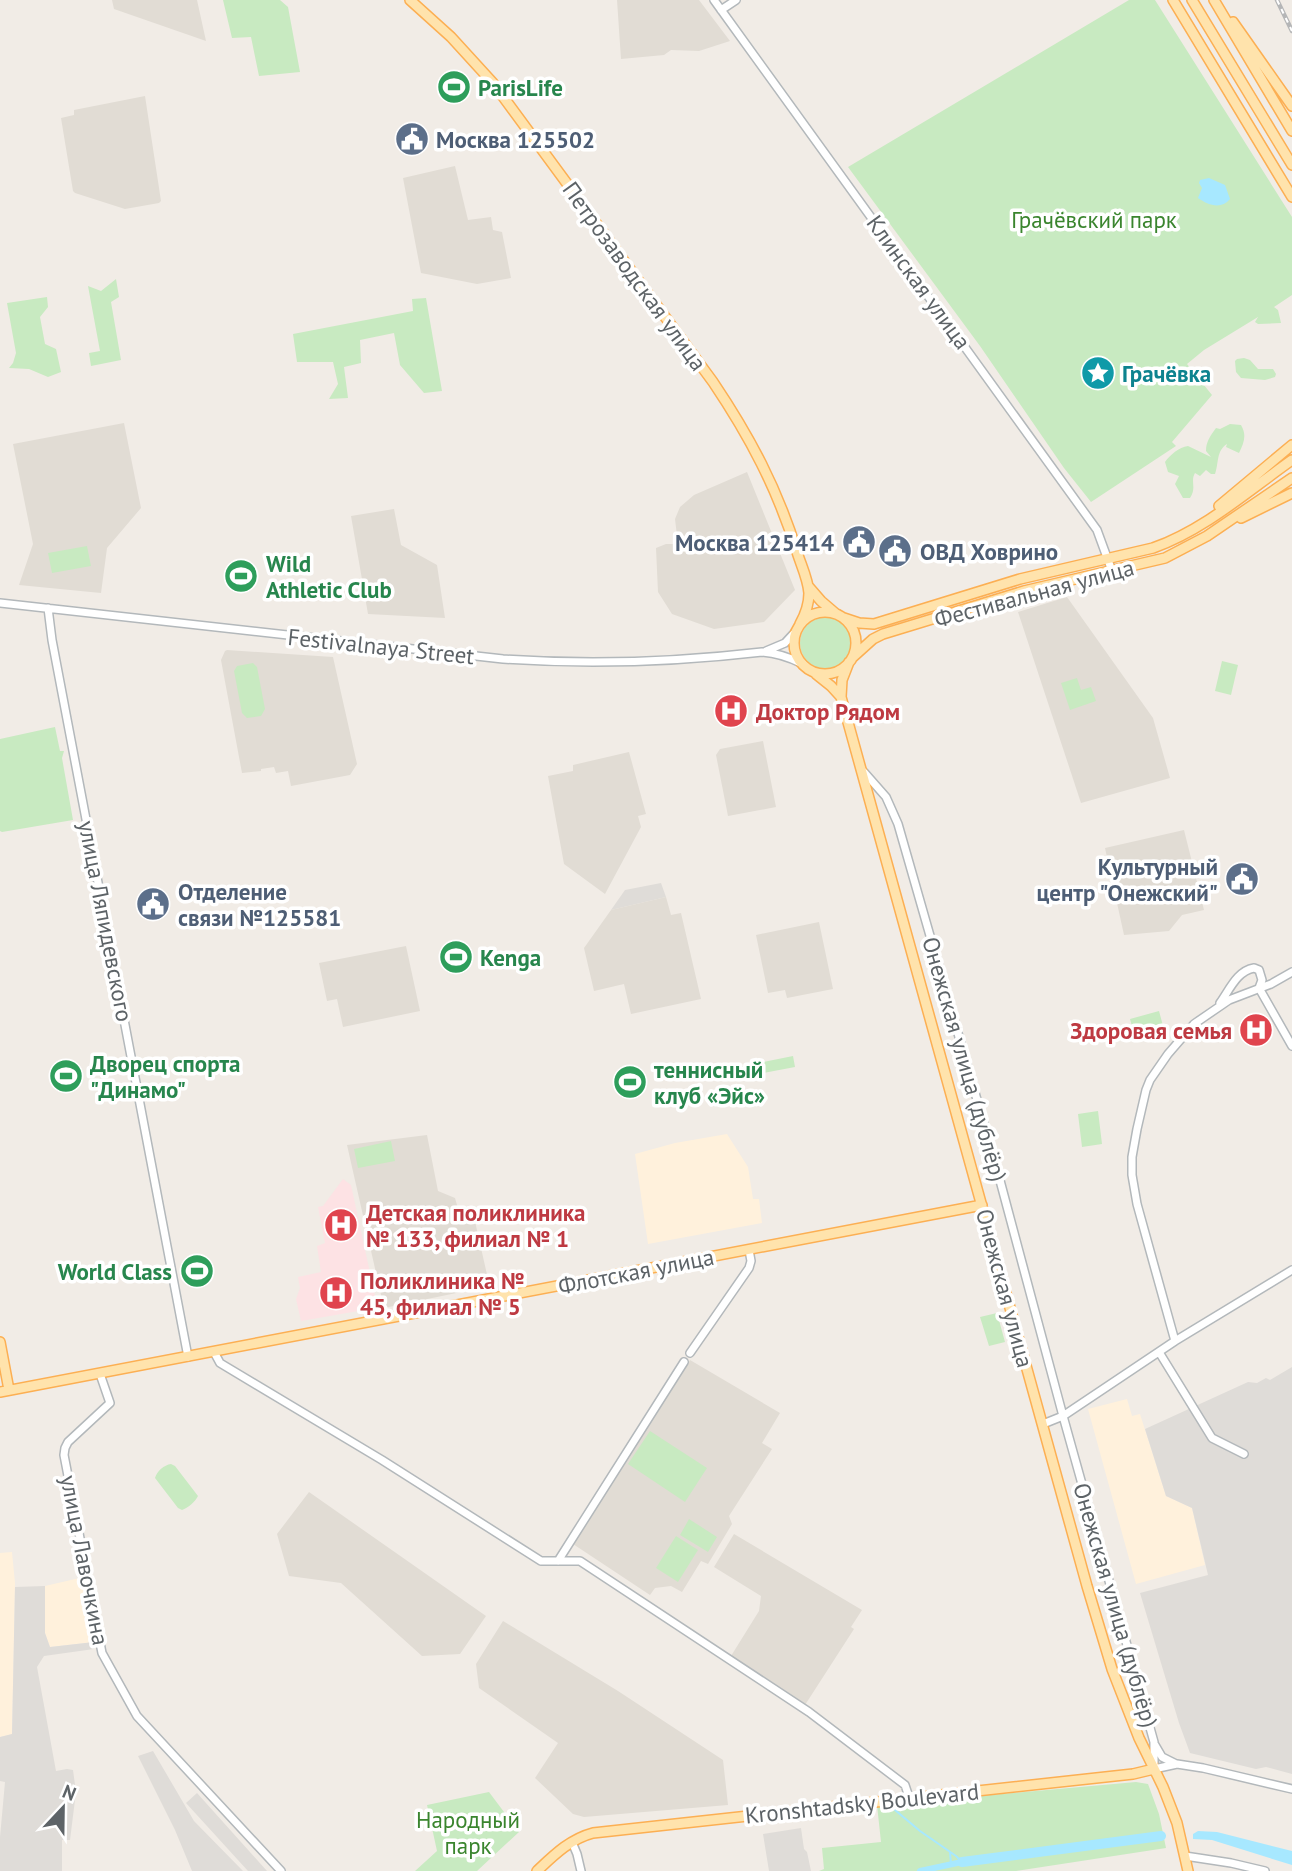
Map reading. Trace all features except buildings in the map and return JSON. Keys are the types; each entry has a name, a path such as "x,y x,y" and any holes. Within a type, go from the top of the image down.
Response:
{"main road":[{"name":"Петрозаводская улица","path":"410,0 451,37 495,86 722,396 759,457 774,488 808,586 808,605 799,627"},
{"path":"1174,0 1292,197"},
{"path":"1192,0 1292,165"},
{"path":"1215,0 1292,106"},
{"path":"1215,0 1292,131"},
{"path":"1185,534 1292,445"},
{"path":"1185,534 1292,460"},
{"path":"1217,530 1292,478"},
{"path":"1217,530 1288,495"},
{"name":"Фестивальная улица","path":"851,660 873,639 883,634 1024,591 1165,558 1217,530"},
{"name":"Фестивальная улица","path":"840,616 859,623 874,624 1020,579 1164,544 1185,534"},
{"name":"Петрозаводская улица","path":"808,586 840,616"},
{"path":"807,667 820,673 832,673 851,660 856,644 850,623 840,616 821,612 806,618 799,627 795,648 807,667 841,697"},
{"name":"Онежская улица","path":"851,660 842,680 841,697 859,765 1112,1670 1177,1823 1188,1871"},
{"name":"Флотская улица","path":"5,1391 982,1205"},
{"path":"0,1342 5,1391"},
{"name":"Kronshtadsky Boulevard","path":"537,1871 572,1842 593,1833 1133,1774 1154,1769"}],"street":[{"name":"Клинская улица","path":"714,0 1097,530 1112,571"},
{"path":"721,10 736,0"},
{"name":"Festivalnaya Street","path":"0,603 528,661 646,662 762,652 785,655 807,667"},
{"name":"улица Ляпидевского","path":"48,608 188,1357"},
{"name":"Festivalnaya Street","path":"762,652 785,643 799,627"},
{"name":"Онежская улица (дублёр)","path":"859,765 886,797 898,824 998,1172 1154,1742 1154,1769"},
{"path":"1218,1007 1245,970 1259,970 1262,980 1259,988"},
{"path":"1175,1340 1137,1204 1132,1175 1132,1157 1141,1108 1150,1080 1189,1029 1237,995 1292,972"},
{"path":"1259,988 1292,1046"},
{"path":"690,1353 749,1268 749,1250"},
{"path":"1043,1424 1063,1416 1175,1340 1292,1269"},
{"path":"214,1352 220,1363 394,1467 541,1561 580,1561 778,1691 891,1773 905,1785 908,1797"},
{"path":"1159,1352 1212,1438 1244,1454"},
{"path":"558,1561 684,1362"},
{"name":"улица Лавочкина","path":"100,1374 110,1404 68,1442 64,1455 102,1653 137,1716 281,1871"},
{"path":"1154,1742 1162,1757 1177,1765"},
{"path":"1154,1769 1177,1765 1203,1768 1292,1789"},
{"path":"572,1842 578,1854 580,1871"},
{"path":"1185,1856 1265,1871"}],"shaded area":[{"path":"112,0 197,0 206,41 114,9"},
{"path":"617,0 699,0 730,41 699,51 671,50 664,55 621,59"},
{"path":"145,96 161,201 125,209 75,193 61,118 74,115 74,110"},
{"path":"455,166 468,220 491,217 493,230 502,232 511,278 477,284 421,273 403,178"},
{"path":"124,423 141,508 107,548 101,593 19,585 33,544 13,444"},
{"path":"747,472 795,590 764,622 714,629 672,614 658,592 656,548 666,544 678,544 675,519 680,507 694,495"},
{"path":"394,509 401,545 437,565 445,618 368,614 351,516"},
{"path":"1067,597 1153,718 1170,778 1081,803 1018,612"},
{"path":"227,650 333,657 357,764 350,775 291,786 288,771 276,773 274,767 242,773 221,660"},
{"path":"763,741 776,807 728,816 716,755 720,749"},
{"path":"629,752 646,814 638,816 641,827 605,894 564,864 548,776 573,771 573,765"},
{"path":"1184,830 1204,910 1182,915 1169,931 1124,935 1105,848"},
{"path":"661,883 666,897 611,910 625,890"},
{"path":"666,897 671,915 681,913 701,999 631,1014 624,984 594,991 584,948 611,910"},
{"path":"819,922 833,989 787,998 785,990 768,993 756,935"},
{"path":"406,946 420,1011 343,1027 337,999 327,1001 319,963"},
{"path":"727,1134 748,1167 753,1199 759,1199 762,1223 648,1244 635,1154 675,1143"},
{"path":"427,1135 438,1191 455,1198 461,1219 474,1217 488,1279 465,1283 466,1291 384,1308 347,1145"},
{"path":"343,1179 351,1185 377,1305 364,1310 301,1321 296,1299 300,1288 298,1277 321,1272 317,1246 325,1243 318,1207 323,1206"},
{"path":"690,1360 780,1413 762,1443 772,1449 729,1516 732,1524 708,1564 701,1561 682,1592 671,1586 655,1588 650,1595 573,1544"},
{"path":"1292,1367 1292,1774 1266,1767 1256,1769 1190,1753 1140,1593 1208,1575 1192,1508 1166,1496 1145,1429 1248,1382 1257,1383 1266,1378 1270,1380"},
{"path":"1127,1399 1132,1416 1140,1414 1166,1496 1192,1508 1205,1565 1136,1584 1088,1409"},
{"path":"309,1492 486,1616 460,1654 422,1656 341,1583 289,1576 277,1534"},
{"path":"734,1534 862,1610 851,1627 854,1629 805,1705 731,1656 759,1611 761,1596 714,1567"},
{"path":"12,1552 15,1583 12,1734 0,1737 0,1553"},
{"path":"84,1577 94,1642 50,1647 45,1633 45,1586"},
{"path":"45,1586 45,1633 50,1647 94,1642 94,1649 44,1656 37,1667 56,1771 73,1770 76,1792 70,1840 62,1840 62,1871 0,1871 5,1782 0,1781 0,1737 12,1734 15,1587"},
{"path":"503,1621 618,1691 723,1760 728,1805 584,1817 573,1814 535,1778 558,1743 479,1688 476,1664"},
{"path":"153,1751 194,1821 243,1871 192,1871 138,1756"},
{"path":"197,1793 267,1871 248,1871 186,1803"},
{"path":"801,1828 811,1871 769,1871 763,1834"}],"green space":[{"path":"223,0 280,0 288,7 300,72 259,76 251,37 232,38"},
{"name":"Грачёвский парк","path":"1129,0 1155,0 1292,217 1292,295 1274,307 1278,310 1281,323 1258,324 1255,322 1258,317 1204,350 1187,364 1212,395 1172,442 1176,446 1091,502 848,167"},
{"path":"116,279 119,297 111,302 121,360 91,366 89,353 100,351 88,286 101,291"},
{"path":"47,297 48,307 40,317 45,344 56,349 61,372 48,377 29,369 9,368 16,353 7,303"},
{"path":"426,298 442,391 424,393 400,365 394,333 360,340 361,363 344,367 348,398 329,399 338,384 333,362 297,362 293,334 413,311 412,299"},
{"path":"1244,358 1250,360 1258,369 1273,369 1275,377 1265,380 1241,378 1236,372 1235,361"},
{"path":"1230,424 1241,425 1244,432 1239,453 1226,447 1227,444 1223,447 1215,474 1206,470 1200,476 1195,473 1192,494 1190,498 1183,498 1175,484 1179,476 1168,472 1165,462 1175,452 1188,446 1211,457 1206,451 1210,436 1216,428"},
{"path":"87,546 91,566 52,573 48,553"},
{"path":"826,617 836,619 844,625 850,633 850,653 844,661 836,667 826,669 816,667 808,661 802,653 800,643 802,633 808,625 816,619"},
{"path":"1222,661 1238,665 1231,695 1215,691"},
{"path":"253,663 257,667 265,709 261,716 247,718 242,713 234,671 237,666"},
{"path":"1077,678 1081,690 1091,687 1096,701 1070,710 1061,683"},
{"path":"55,727 60,751 64,751 62,758 73,820 0,831 0,739"},
{"path":"1159,1011 1165,1033 1136,1041 1130,1019"},
{"path":"793,1056 795,1067 726,1080 724,1070"},
{"path":"1098,1111 1102,1144 1082,1147 1078,1114"},
{"path":"391,1141 395,1161 358,1168 354,1149"},
{"path":"997,1313 1005,1342 989,1346 980,1317"},
{"path":"650,1431 707,1468 685,1502 628,1464"},
{"path":"171,1464 198,1496 182,1510 155,1478 161,1469"},
{"path":"689,1519 717,1537 708,1552 680,1535"},
{"path":"676,1536 698,1550 678,1582 656,1568"},
{"path":"1136,1782 1148,1784 1159,1814 1166,1848 1016,1871 819,1871 824,1869 822,1848 881,1842 877,1805"},
{"name":"Народный парк","path":"489,1792 519,1832 477,1871 415,1871 437,1851 427,1805"}],"water":[{"path":"1209,178 1225,185 1230,199 1223,204 1214,205 1198,198 1202,188 1200,180"},
{"path":"1198,1831 1217,1832 1292,1851 1292,1865 1212,1840 1193,1839 1193,1834"}],"waterway":[{"path":"895,1810 962,1862"},
{"path":"962,1862 1161,1836"},
{"path":"950,1852 951,1864"},
{"path":"920,1871 962,1862"}],"railway":[{"path":"1277,0 1292,31"}],"place":[{"name":"ParisLife","path":"454,87"},
{"name":"Москва 125502","path":"412,139"},
{"name":"Грачёвка","path":"1098,373"},
{"name":"Москва 125414","path":"859,542"},
{"name":"ОВД Ховрино","path":"895,551"},
{"name":"Wild Athletic Club","path":"241,576"},
{"name":"Доктор Рядом","path":"731,711"},
{"name":"Культурный центр \"Онежский\"","path":"1242,879"},
{"name":"Отделение связи №125581","path":"153,904"},
{"name":"Kenga","path":"456,957"},
{"name":"Здоровая семья","path":"1256,1030"},
{"name":"Дворец спорта \"Динамо\"","path":"66,1076"},
{"name":"теннисный клуб «Эйс»","path":"630,1082"},
{"name":"Детская поликлиника № 133, филиал № 1","path":"341,1225"},
{"name":"World Class","path":"197,1271"},
{"name":"Поликлиника № 45, филиал № 5","path":"336,1293"}]}
